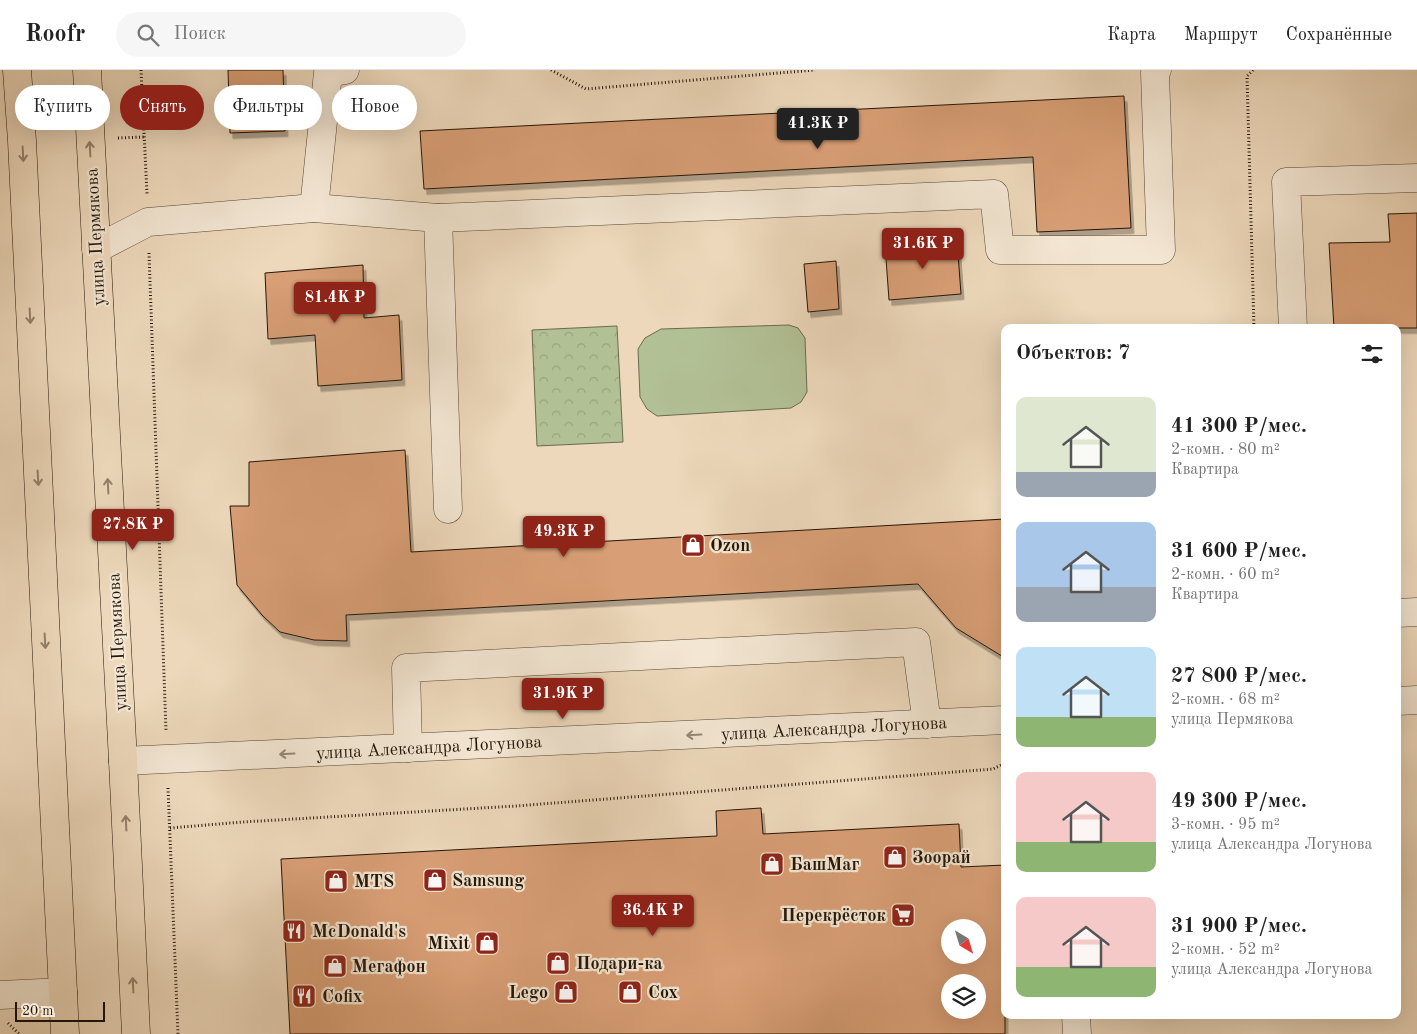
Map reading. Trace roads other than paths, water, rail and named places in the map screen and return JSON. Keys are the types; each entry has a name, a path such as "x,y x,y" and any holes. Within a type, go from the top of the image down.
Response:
{"main road":[{"path":"17,70 65,1034"},
{"name":"улица Пермякова","path":"86,70 136,1034"}],"street":[{"path":"314,208 334,71"},
{"path":"96,249 148,222 314,208 438,218 994,194 1000,250 1161,250 1153,71"},
{"path":"1293,324 1286,182 1417,178"},
{"path":"438,218 448,509"},
{"path":"1401,614 1417,612"},
{"path":"408,748 406,668 916,642 927,724"},
{"path":"1401,701 1417,700"},
{"name":"улица Александра Логунова","path":"123,761 1001,720"},
{"path":"0,996 63,992"},
{"path":"1076,1019 1077,1034"}],"place":[{"name":"Ozon","path":"693,545"},
{"name":"Зоорай","path":"895,857"},
{"name":"БашМаг","path":"772,864"},
{"name":"Samsung","path":"435,880"},
{"name":"MTS","path":"336,881"},
{"name":"Перекрёсток","path":"903,915"},
{"name":"McDonald's","path":"294,931"},
{"name":"Mixit","path":"487,943"},
{"name":"Подари-ка","path":"558,963"},
{"name":"Мегафон","path":"335,966"},
{"name":"Lego","path":"566,992"},
{"name":"Cox","path":"630,992"},
{"name":"Cofix","path":"304,996"}]}
